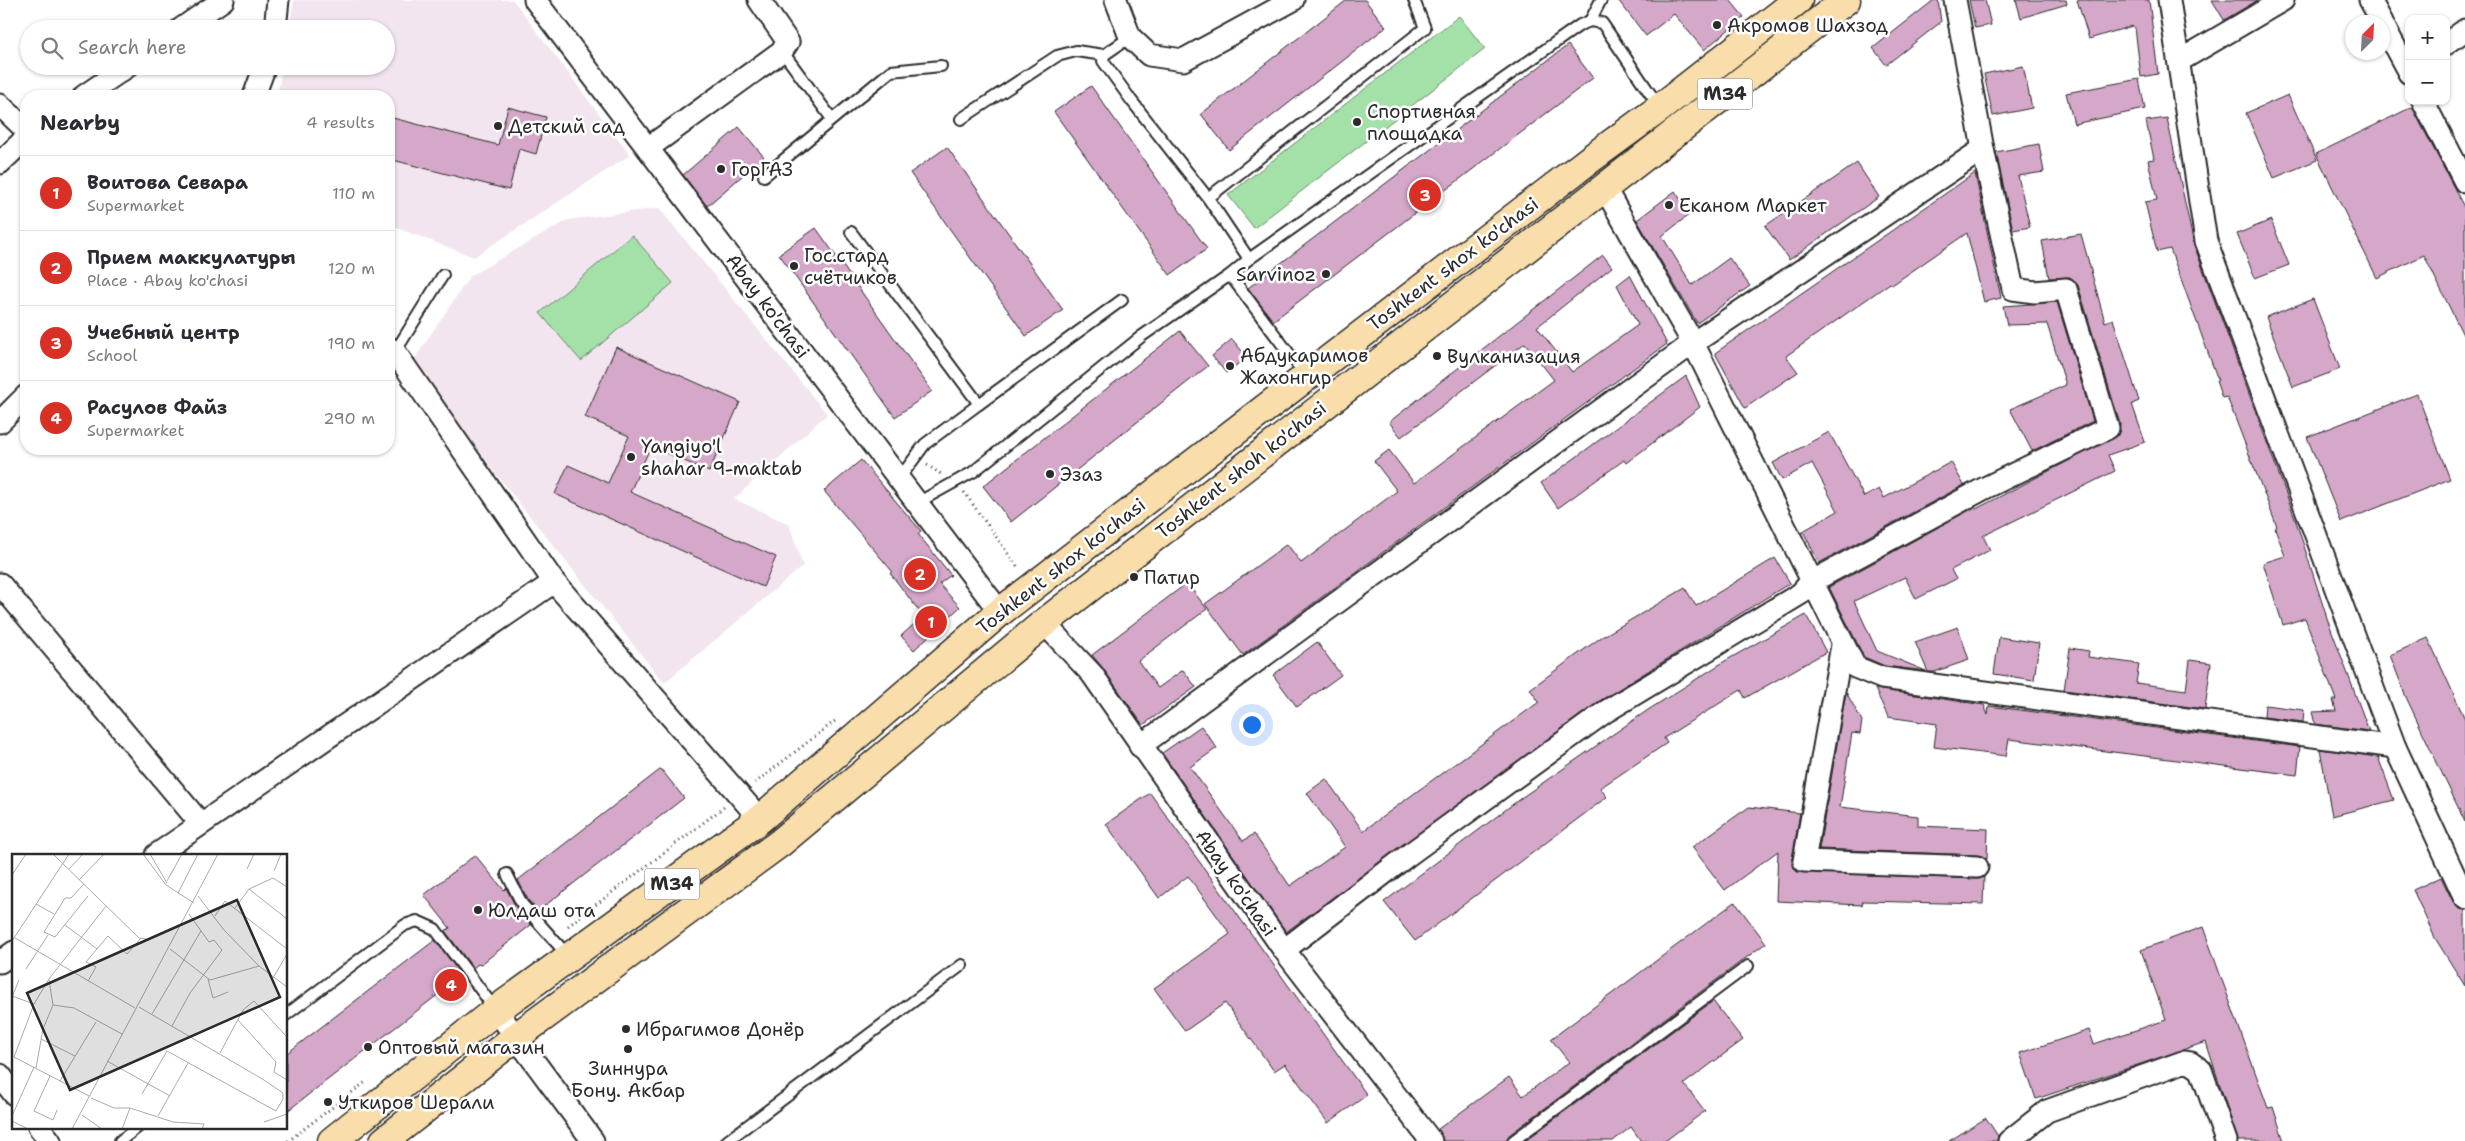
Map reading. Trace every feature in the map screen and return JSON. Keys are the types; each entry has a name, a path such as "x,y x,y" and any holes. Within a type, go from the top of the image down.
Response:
{"main road":[{"name":"Toshkent shox ko'chasi","path":"332,1141 496,1010 760,818 994,604 1022,596 1589,160 1660,108 1798,0"},
{"name":"M34","path":"1604,187 1846,0"},
{"path":"1660,108 1676,131"},
{"name":"Toshkent shoh ko'chasi","path":"1044,624 1604,187"},
{"path":"1022,596 1044,624"},
{"path":"994,604 1021,643"},
{"name":"Toshkent shox ko'chasi","path":"384,1141 516,1037 780,843 1044,624"}],"street":[{"path":"195,20 223,0"},
{"path":"276,20 278,0"},
{"name":"Abay ko'chasi","path":"535,0 994,604"},
{"path":"648,148 782,51 788,42 758,0"},
{"path":"1116,0 1130,37 1149,55 1183,60 1293,0"},
{"path":"1284,950 1407,856 1605,712 1800,594 1810,582 1985,488 2108,428 2066,289 2035,292 2013,289 1983,149 1955,0"},
{"path":"2169,0 2206,241 2395,747 2465,898"},
{"path":"2179,61 2283,0"},
{"path":"2370,0 2378,15"},
{"path":"2450,41 2465,30"},
{"path":"2390,38 2405,66"},
{"path":"93,90 115,75"},
{"path":"256,90 262,75"},
{"path":"0,105 20,124"},
{"path":"2425,105 2465,182"},
{"path":"0,164 20,144"},
{"path":"1140,746 1693,343 1983,149"},
{"path":"1604,187 1693,343 1810,582 1855,667 1882,678 2395,747"},
{"path":"395,354 554,582 760,818"},
{"path":"0,422 20,402"},
{"path":"157,854 554,582"},
{"path":"0,584 201,824"},
{"name":"Abay ko'chasi","path":"1044,624 1092,674 1140,746 1284,950 1431,1141"},
{"path":"1842,645 1804,861 1977,867"},
{"path":"0,962 12,953"},
{"path":"496,1010 592,1141"},
{"path":"2009,1141 2047,1111 2183,1062 2192,1063 2201,1070 2226,1141"},
{"path":"0,1075 12,1091"},
{"path":"40,1128 50,1141"}],"lane":[{"path":"1208,198 1426,28 1414,0"},
{"path":"1590,21 1601,0"},
{"path":"917,503 973,472 1142,336 1580,24 1590,21 1602,23 1660,108"},
{"path":"961,119 1057,56 1076,50 1104,55 1130,37"},
{"path":"782,51 832,118"},
{"path":"1104,55 1103,60 1131,100 1208,198 1249,259"},
{"path":"764,176 891,71 941,66"},
{"path":"851,232 979,404"},
{"path":"395,346 443,275"},
{"path":"1230,275 1307,376"},
{"path":"899,479 925,444 1122,300"},
{"path":"507,874 522,904 569,958"},
{"path":"288,1013 405,925 417,921 435,929 496,1010"},
{"path":"727,1141 962,965"},
{"path":"1513,1141 1748,966"},
{"path":"120,1141 137,1128"}],"path":[{"path":"914,457 960,487 1020,569 994,604"}],"shaded area":[{"name":"Детский сад","path":"294,0 513,0 630,155 474,257 395,227 395,90 278,90 281,75 395,75 395,20 291,20"},
{"name":"Yangiyo'l shahar 9-maktab","path":"659,208 827,414 734,499 789,524 803,566 664,683 421,381 415,358 470,276 568,220"}],"green space":[{"name":"Спортивная площадка","path":"1459,16 1485,49 1254,228 1228,195"},
{"path":"632,235 673,283 581,361 540,313"}],"building":[{"path":"1347,0 1365,0 1386,27 1229,150 1201,114"},
{"path":"1618,0 1730,0 1744,17 1704,50 1674,14 1646,36"},
{"path":"1934,0 1938,0 1941,22 1886,65 1873,48"},
{"path":"1969,0 1985,0 1991,25 1975,28"},
{"path":"2016,0 2066,0 2067,4 2021,18"},
{"path":"2077,0 2149,0 2158,74 2141,77 2135,28 2132,26 2089,39"},
{"path":"2212,0 2258,0 2224,20"},
{"path":"1568,45 1593,78 1273,321 1248,288"},
{"path":"2023,66 2032,108 1993,116 1984,74"},
{"path":"2139,79 2145,109 2074,124 2066,93"},
{"path":"1091,86 1207,249 1170,275 1054,112"},
{"path":"2288,95 2317,160 2274,178 2246,113"},
{"path":"508,107 546,117 536,154 519,149 509,190 395,161 395,119 498,145"},
{"path":"2412,107 2465,209 2465,339 2424,255 2377,278 2316,154"},
{"path":"2167,118 2194,245 2295,518 2327,618 2369,731 2315,724 2312,712 2336,711 2333,700 2336,700 2305,618 2283,625 2263,563 2285,556 2275,528 2277,527 2227,397 2222,398 2216,381 2218,380 2170,249 2157,252 2145,202 2157,200 2148,160 2154,159 2146,121"},
{"name":"ГорГАЗ","path":"739,127 764,157 707,206 683,175"},
{"path":"2039,144 2044,172 2018,176 2030,227 2013,230 1996,152"},
{"path":"947,147 1063,310 1026,336 910,173"},
{"path":"1857,163 1879,197 1789,260 1765,226"},
{"path":"1975,173 2001,298 1984,302 1967,233 1892,285 1890,283 1786,356 1798,372 1745,408 1715,353"},
{"path":"1675,191 1690,214 1662,236 1692,285 1729,258 1750,286 1697,323 1637,220"},
{"path":"2271,220 2289,265 2255,278 2237,234"},
{"path":"816,228 932,391 895,417 779,254"},
{"path":"2081,234 2105,322 2113,319 2139,401 2132,404 2145,442 2108,455 2115,471 1983,536 1990,550 1951,570 1956,579 1916,599 1905,577 1854,601 1877,651 1926,671 1885,666 1864,657 1829,587 1975,507 1976,509 2118,435 2120,424 2078,285 2070,277 2049,278 2042,241"},
{"path":"1603,255 1612,267 1537,327 1572,372 1638,325 1617,285 1630,275 1667,344 1243,655 1205,604 1287,544 1301,563 1397,491 1374,461 1389,450 1414,483 1554,380 1525,343 1401,437 1389,422"},
{"path":"2313,299 2340,369 2293,387 2266,317"},
{"path":"2057,302 2093,421 2032,451 2010,409 2066,385 2047,324 2007,325 2003,306"},
{"path":"1180,331 1208,366 1011,522 983,486"},
{"path":"1232,339 1247,357 1226,373 1212,356"},
{"path":"616,347 740,402 709,472 651,446 630,492 776,557 763,587 555,494 568,465 608,483 629,436 585,417"},
{"path":"1686,376 1700,407 1626,463 1624,460 1558,508 1541,483"},
{"path":"2417,394 2450,479 2341,522 2307,437"},
{"path":"1829,432 1864,497 1879,489 1884,498 1951,462 1964,485 1819,563 1803,531 1838,511 1812,463 1782,480 1773,463"},
{"path":"861,460 921,531 918,534 951,575 939,584 960,607 914,650 901,636 923,616 890,573 892,571 824,491"},
{"path":"1775,558 1790,583 1598,702 1286,932 1162,753 1201,726 1217,748 1190,767 1243,841 1254,834 1290,886 1345,847 1307,793 1326,779 1363,831 1539,702 1530,689 1600,638 1685,588 1696,606"},
{"path":"1187,583 1207,609 1138,661 1158,688 1183,670 1196,687 1143,725 1092,655"},
{"path":"1806,615 1826,652 1745,698 1741,690 1664,738 1667,743 1600,788 1607,797 1415,941 1384,902 1521,798 1648,710 1725,661"},
{"path":"1958,627 1969,660 1934,672 1928,672 1915,642"},
{"path":"1999,637 2039,643 2034,680 1994,674"},
{"path":"2428,638 2465,719 2465,822 2406,697 2390,655"},
{"path":"1317,642 1341,675 1297,707 1273,675"},
{"path":"2070,648 2089,651 2088,657 2139,664 2136,683 2186,690 2190,660 2211,663 2205,709 2064,690"},
{"path":"1875,689 1984,705 1988,715 1989,706 2300,747 2297,775 2009,739 2006,756 1934,747 1937,724 1888,717"},
{"path":"1846,692 1862,721 1860,734 1852,733 1840,807 1918,816 1918,826 1988,829 1987,859 1977,855 1819,849"},
{"path":"2265,705 2304,710 2303,722 2264,717"},
{"path":"2320,749 2378,757 2394,800 2332,816"},
{"path":"661,769 684,798 538,911 528,900 518,880"},
{"path":"1150,793 1367,1095 1328,1123 1285,1064 1274,1071 1225,1003 1185,1031 1154,988 1230,934 1188,876 1159,898 1106,824"},
{"path":"1749,807 1800,813 1792,859 1793,866 1797,872 1977,879 1984,877 1983,904 1863,901 1862,905 1776,901 1778,851 1725,890 1692,847"},
{"name":"Юлдаш ота","path":"475,855 504,890 506,888 516,907 531,925 480,965 478,964 473,968 445,931 450,928 424,895"},
{"path":"2441,877 2454,904 2458,908 2465,910 2465,986 2435,938 2413,890"},
{"path":"1735,902 1766,943 1509,1135 1506,1141 1443,1141 1438,1129 1509,1077 1523,1096 1569,1062 1551,1039"},
{"path":"2203,927 2268,1108 2273,1107 2284,1141 2238,1141 2206,1042 2036,1099 2020,1053 2089,1030 2094,1044 2166,1020 2141,950"},
{"path":"435,940 462,976 288,1110 288,1052"},
{"path":"1713,1001 1743,1040 1684,1084 1705,1111 1665,1141 1641,1141 1631,1127 1613,1141 1525,1141"},
{"path":"1986,1118 1998,1136 1997,1141 1949,1141"}],"place":[{"name":"Акромов Шахзод","path":"1717,25"},
{"name":"Спортивная площадка","path":"1357,122"},
{"name":"Детский сад","path":"498,126"},
{"name":"ГорГАЗ","path":"721,169"},
{"name":"Учебный центр","path":"1425,195"},
{"name":"Еканом Маркет","path":"1669,205"},
{"name":"Гос.стард счётчиков","path":"794,266"},
{"name":"Sarvinoz","path":"1326,274"},
{"name":"Вулканизация","path":"1437,356"},
{"name":"Абдукаримов Жахонгир","path":"1230,366"},
{"name":"Yangiyo'l shahar 9-maktab","path":"631,457"},
{"name":"Эзаз","path":"1050,474"},
{"name":"Прием маккулатуры","path":"920,574"},
{"name":"Патир","path":"1134,577"},
{"name":"Воитова Севара","path":"931,622"},
{"name":"Юлдаш ота","path":"478,910"},
{"name":"Расулов Файз","path":"451,985"},
{"name":"Ибрагимов Донёр","path":"626,1029"},
{"name":"Оптовый магазин","path":"368,1047"},
{"name":"Зиннура Бону. Акбар","path":"628,1049"},
{"name":"Уткиров Шерали","path":"328,1102"}]}
